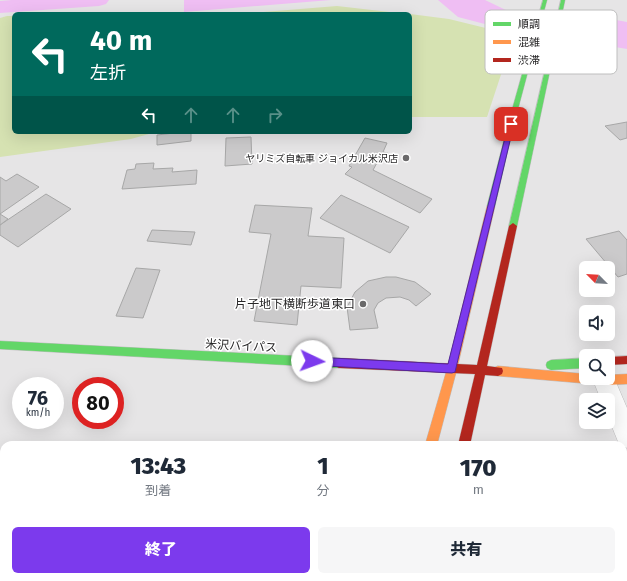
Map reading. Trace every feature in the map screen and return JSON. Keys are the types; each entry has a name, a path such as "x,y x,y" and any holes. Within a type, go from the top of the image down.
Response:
{"main road":[{"path":"542,10 545,0"},
{"path":"561,10 563,0"},
{"path":"432,441 452,369 511,124 525,74"},
{"path":"465,441 546,74"},
{"name":"米沢バイパス","path":"0,345 452,369 579,371"},
{"name":"米沢バイパス","path":"615,366 627,360"},
{"name":"米沢バイパス","path":"480,370 579,363"},
{"name":"米沢バイパス","path":"615,374 627,379"}],"street":[{"path":"611,385 627,436"}],"green space":[{"path":"337,6 390,12 264,12"},
{"path":"412,14 449,19 485,28 485,74 501,74 487,117 412,117"},
{"path":"12,16 12,134 149,134 131,139 0,157 0,18"}],"shaded area":[{"path":"184,0 331,0 184,12"},
{"path":"438,0 485,0 506,10 485,10 485,24 458,17"},
{"path":"617,20 627,22 627,49 617,47"}],"building":[{"path":"627,122 627,138 620,140 605,126"},
{"path":"191,134 191,141 157,145 157,135"},
{"path":"251,137 252,164 225,166 226,138"},
{"path":"365,138 387,143 383,152 388,153 383,162 378,161 373,170 432,199 420,213 345,174 352,167 349,166"},
{"path":"154,163 153,169 173,168 172,172 197,170 196,184 122,189 127,170 135,169 136,164"},
{"path":"17,174 39,187 0,214 0,177 6,181"},
{"path":"46,194 71,209 18,247 0,235 0,225"},
{"path":"341,195 409,227 390,253 320,218"},
{"path":"255,205 312,208 308,236 344,238 341,288 301,286 297,325 254,321 271,234 249,232"},
{"path":"0,214 8,219 0,225"},
{"path":"152,230 195,232 191,245 147,241"},
{"path":"619,231 627,240 627,274 618,277 615,273 615,261 605,261 586,239"},
{"path":"136,268 160,270 143,318 116,316"},
{"name":"片子地下横断歩道東口","path":"386,277 396,277 415,282 431,294 416,306 409,300 400,297 386,298 378,303 374,310 378,328 350,330 347,307 355,292 368,281"}],"waterway":[{"path":"0,7 99,0"}],"traffic: fast":[{"path":"542,10 545,0"},
{"path":"561,10 563,0"},
{"path":"491,206 525,74"},
{"path":"513,226 547,74"},
{"path":"0,345 339,363"},
{"path":"551,365 579,363"}],"traffic: slow":[{"path":"432,441 452,369 491,206"},
{"path":"498,371 604,380 627,379"}],"traffic: jam":[{"path":"465,441 513,226"},
{"path":"615,361 627,360"},
{"path":"339,363 498,371"}],"place":[{"name":"ヤリミズ自転車 ジョイカル米沢店","path":"406,158"},
{"name":"片子地下横断歩道東口","path":"363,304"}],"route":[{"path":"312,361 452,369 511,124"}]}
